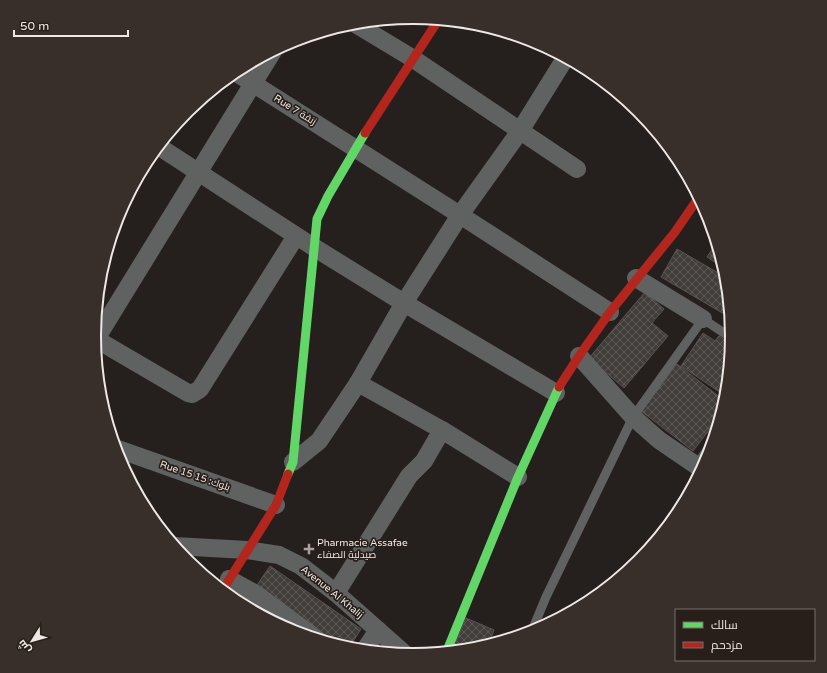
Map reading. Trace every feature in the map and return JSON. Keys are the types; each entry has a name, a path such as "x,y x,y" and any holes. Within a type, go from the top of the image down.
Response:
{"street":[{"path":"302,628 256,594 226,585 276,505 293,462 317,219 321,208 412,58 435,25"},
{"path":"363,28 412,58 577,169"},
{"path":"101,328 267,60"},
{"path":"293,462 319,441 358,383 404,304 460,215 520,131 563,62"},
{"name":"Rue 7 زنقة","path":"242,76 610,312"},
{"path":"163,150 404,304 556,393"},
{"path":"449,647 518,477 556,393 579,356 610,312 636,278 675,232 696,202"},
{"path":"101,342 188,393 196,392 200,389 296,236"},
{"path":"636,278 704,319"},
{"path":"579,356 633,417 659,440 697,467"},
{"path":"358,383 442,430 518,477"},
{"path":"336,592 409,476 424,461 442,430"},
{"name":"Rue 15 بلوك: 15","path":"123,451 276,505"},
{"name":"Avenue Al Khalij","path":"182,546 247,550 279,555 301,566 336,592 398,648"},
{"path":"368,645 378,630"}],"lane":[{"path":"535,624 546,597 633,417 704,319 726,334"}],"building":[{"path":"713,248 717,264 707,257"},
{"path":"677,249 719,274 725,314 661,277"},
{"path":"645,292 664,309 652,323 668,336 624,388 589,358"},
{"path":"703,333 715,341 719,336 726,341 721,393 681,366"},
{"path":"677,364 720,397 712,426 693,451 641,411"},
{"path":"270,566 361,629 352,643 323,635 255,588"},
{"path":"466,618 494,630 491,639 455,646"}],"traffic: fast":[{"path":"288,474 293,462 317,219 328,196 365,133"},
{"path":"449,647 518,477 559,387"}],"traffic: jam":[{"path":"365,133 435,25"},
{"path":"559,387 610,312 675,232 696,202"},
{"path":"225,586 276,505 288,474"}],"place":[{"name":"Pharmacie Assafae صيدلية الصفاء","path":"309,549"}]}
